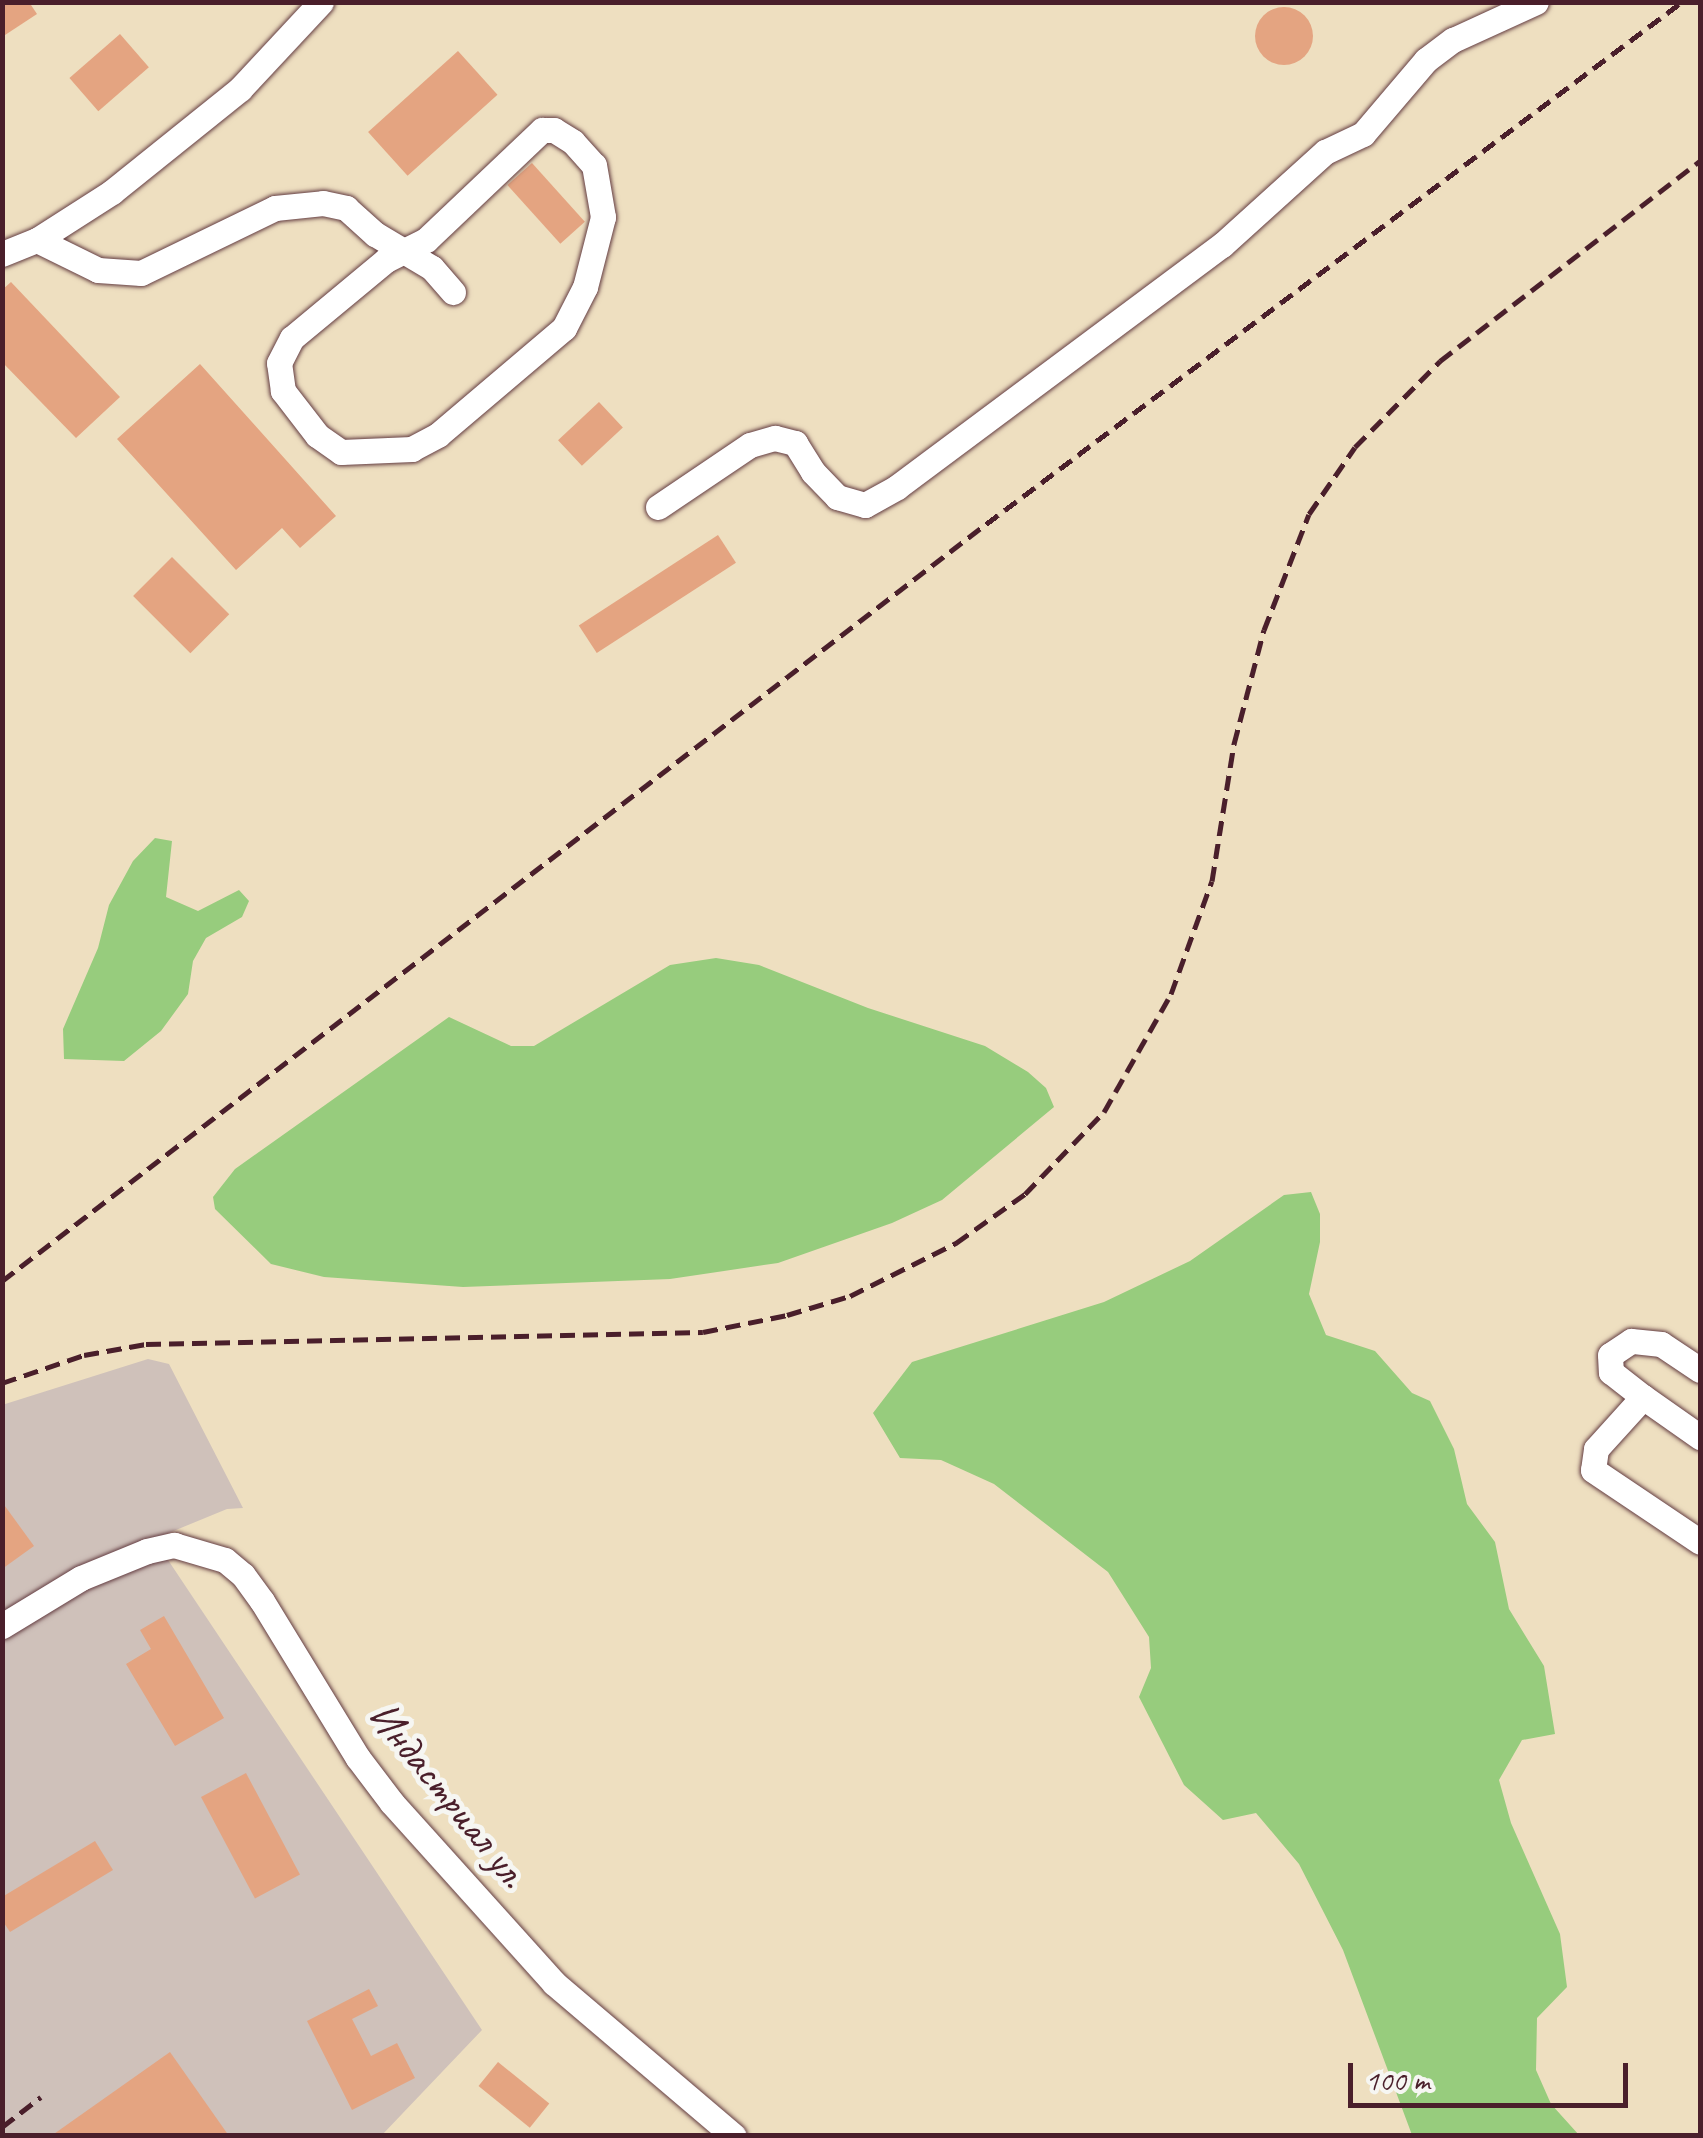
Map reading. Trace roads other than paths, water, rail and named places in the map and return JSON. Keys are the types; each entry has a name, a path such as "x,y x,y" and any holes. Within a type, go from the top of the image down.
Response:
{"lane":[{"path":"2,254 37,240 112,192 240,89 321,2"},
{"path":"658,507 750,445 775,438 795,443 813,472 838,496 865,505 898,487 1222,244 1325,152 1363,134 1426,60 1453,40 1536,2"},
{"path":"542,130 554,130 573,142 594,165 604,217 585,288 564,328 438,435 412,450 341,452 317,436 283,390 279,363 292,338 358,280 406,250 426,240 542,130"},
{"path":"37,240 98,270 141,273 274,208 323,203 346,208 375,234 432,268 453,292"},
{"path":"1700,1370 1661,1344 1630,1340 1610,1355 1611,1372 1700,1437"},
{"path":"1642,1397 1596,1449 1592,1470 1700,1542"},
{"name":"Индастриал ул.","path":"2,1626 81,1578 147,1551 174,1545 198,1549 224,1560 243,1575 262,1601 358,1758 392,1803 554,1983 734,2136"}],"railway":[{"path":"2,1281 986,524 1682,2"},
{"path":"2,1383 84,1355 146,1344 703,1332 787,1315 850,1296 956,1243 1025,1194 1104,1112 1171,994 1212,881 1234,744 1264,630 1309,514 1355,447 1440,361 1700,161"},
{"path":"2,2127 41,2097"}]}
